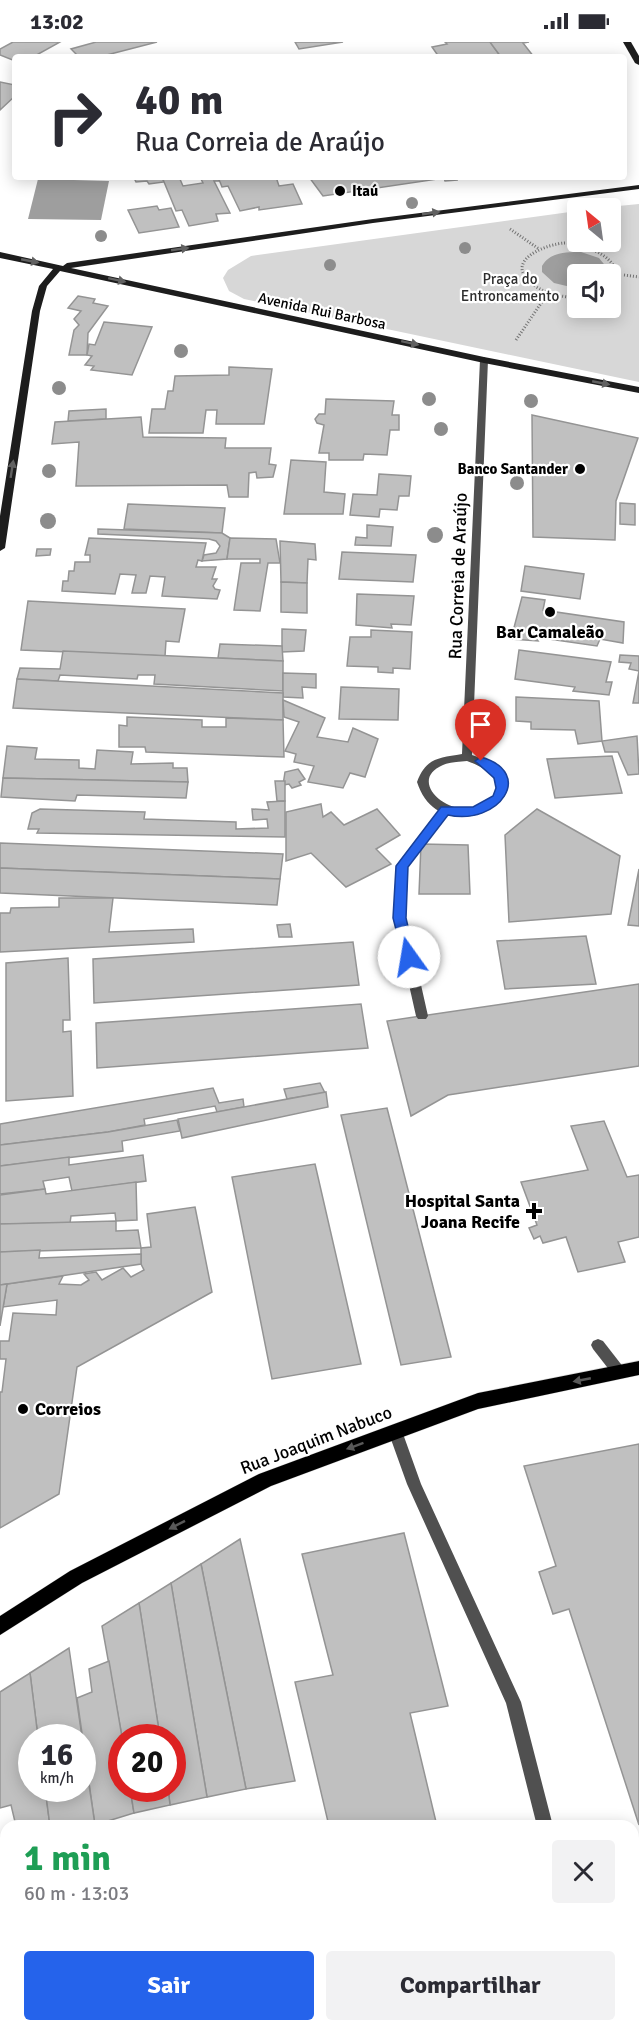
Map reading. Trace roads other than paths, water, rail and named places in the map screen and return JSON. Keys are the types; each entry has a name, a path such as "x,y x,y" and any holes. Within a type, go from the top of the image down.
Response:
{"main road":[{"path":"627,42 639,63"},
{"path":"0,548 36,310 43,286 59,267 373,221 639,188"},
{"name":"Avenida Rui Barbosa","path":"0,255 484,360 639,390"},
{"name":"Rua Joaquim Nabuco","path":"0,1626 76,1578 265,1480 478,1401 639,1368"}],"street":[{"name":"Rua Correia de Araújo","path":"467,757 484,360"},
{"path":"467,757 493,768 500,777 502,788 498,798 488,806 475,812 460,813 445,810 425,796 422,786 424,776 440,761 467,757"},
{"path":"422,1016 400,918 402,866 445,810"},
{"path":"598,1345 620,1372"},
{"path":"395,1431 414,1484 513,1702 543,1820"}],"place":[{"name":"Itaú","path":"340,191"},
{"name":"Banco Santander","path":"580,469"},
{"name":"Bar Camaleão","path":"550,612"},
{"name":"Hospital Santa Joana Recife","path":"534,1211"},
{"name":"Correios","path":"23,1409"}],"park label":[{"name":"Praça do Entroncamento","path":"510,288"}]}
